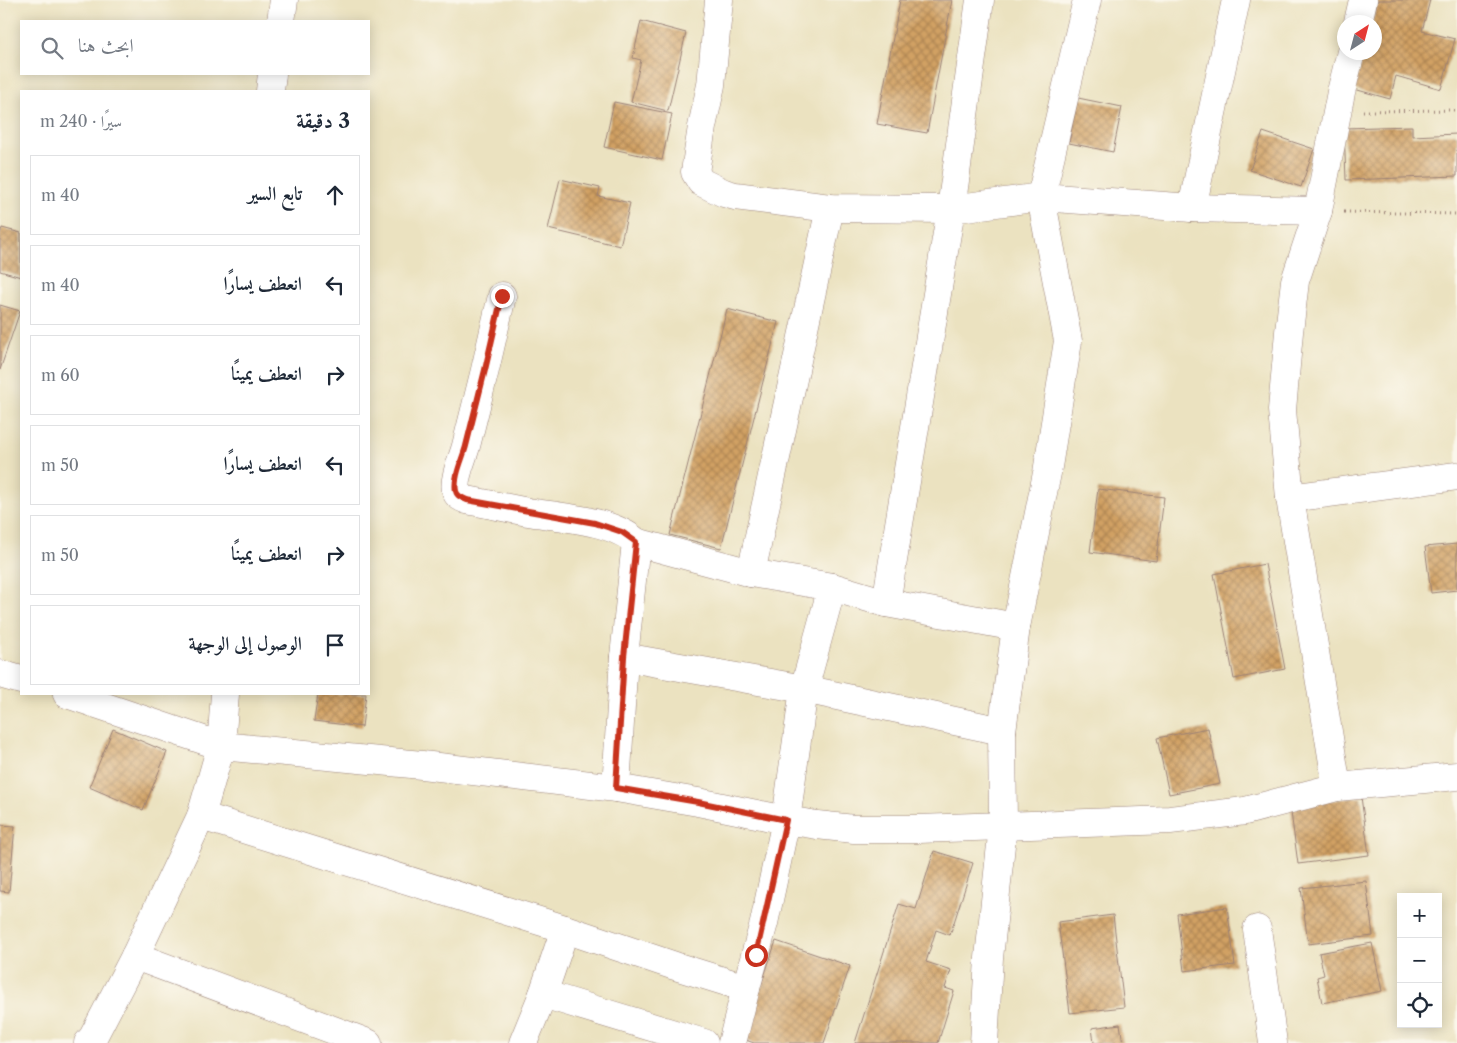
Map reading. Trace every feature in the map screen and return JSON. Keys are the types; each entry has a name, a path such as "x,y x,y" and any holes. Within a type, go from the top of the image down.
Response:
{"street":[{"path":"281,20 284,0"},
{"path":"719,0 711,85 695,172 701,182 724,193 830,208 951,209 1041,197 1192,208 1318,211"},
{"path":"886,603 951,209 980,0"},
{"path":"984,1043 989,958 1003,826 1002,731 1016,627 1047,473 1068,341 1041,197 1088,0"},
{"path":"1192,208 1236,0"},
{"path":"1360,15 1363,0"},
{"path":"1338,787 1290,498 1282,410 1295,281 1318,211 1348,60"},
{"path":"270,90 272,75"},
{"path":"751,573 830,208"},
{"path":"502,296 465,451 458,470 456,490 458,495 467,500 595,523 622,532 636,542 751,573 832,587 886,603 1016,627"},
{"path":"1290,498 1457,476"},
{"path":"616,788 624,657 636,542"},
{"path":"732,1043 762,931 786,820 804,689 832,587"},
{"path":"624,657 804,689 1002,731"},
{"path":"0,674 20,680"},
{"path":"71,695 221,746 422,765 616,788 786,820 854,829 918,830 1170,820 1245,811 1338,787 1457,776"},
{"path":"88,1043 93,1037 135,956 201,816 221,746 225,695"},
{"path":"201,816 565,928 746,988"},
{"path":"523,1043 543,994 565,928"},
{"path":"1257,929 1273,1043"},
{"path":"135,956 368,1043"},
{"path":"543,994 704,1043"}],"path":[{"path":"1338,111 1457,110"},
{"path":"1318,211 1457,214"}],"building":[{"path":"900,0 952,0 927,133 877,124"},
{"path":"1378,0 1430,0 1422,31 1455,39 1441,89 1396,76 1390,99 1354,89 1362,60 1382,60 1382,15 1374,15"},
{"path":"641,21 686,33 668,111 631,102 641,60 633,58"},
{"path":"1078,98 1122,107 1113,152 1069,143"},
{"path":"614,102 672,114 662,160 604,147"},
{"path":"1412,126 1412,136 1457,134 1457,176 1346,180 1344,128"},
{"path":"1263,132 1314,149 1301,187 1250,170"},
{"path":"560,179 600,188 598,196 630,203 620,246 548,229"},
{"path":"2,228 20,233 20,277 0,271 0,234"},
{"path":"0,305 20,311 0,370"},
{"path":"727,309 778,322 721,548 670,535"},
{"path":"1098,489 1164,497 1156,561 1090,552"},
{"path":"1457,544 1457,590 1431,593 1425,547"},
{"path":"1265,564 1285,669 1234,679 1214,574"},
{"path":"318,695 366,695 362,727 314,721"},
{"path":"1208,728 1220,784 1169,794 1157,738"},
{"path":"113,729 167,752 143,810 89,787"},
{"path":"1361,797 1369,855 1298,864 1290,805"},
{"path":"0,825 15,826 9,892 0,891"},
{"path":"934,851 973,863 950,935 936,930 926,962 951,970 945,988 954,991 938,1043 855,1043 899,904 916,909"},
{"path":"1366,881 1373,936 1308,944 1301,888"},
{"path":"1227,907 1235,965 1184,971 1177,914"},
{"path":"1113,915 1124,1007 1070,1013 1058,922"},
{"path":"776,941 850,966 824,1043 754,1043 743,1039"},
{"path":"1372,943 1382,991 1322,1003 1317,977 1324,975 1319,953"},
{"path":"1120,1024 1123,1043 1094,1043 1092,1028"}],"route":[{"path":"502,296 484,378 465,451 458,470 456,490 461,498 467,500 608,526 631,537 636,542 624,657 616,788 786,820 756,955"}]}
